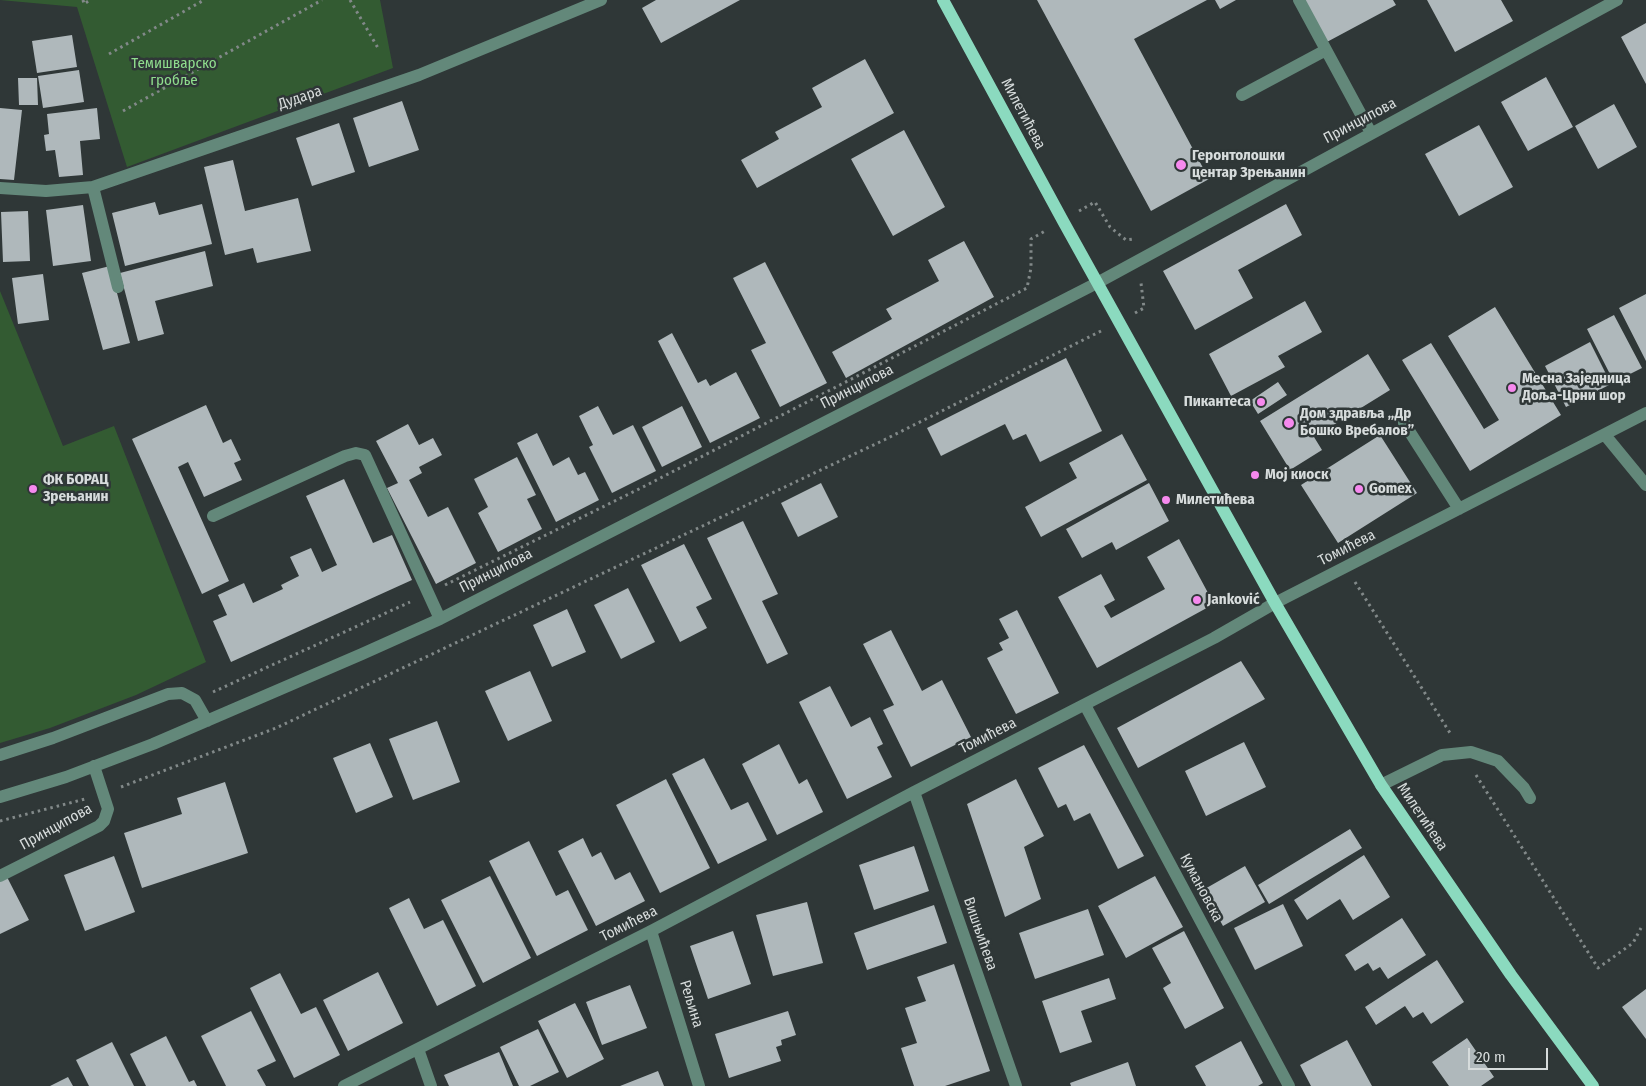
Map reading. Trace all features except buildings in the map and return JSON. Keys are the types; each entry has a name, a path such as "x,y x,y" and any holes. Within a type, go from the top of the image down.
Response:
{"main road":[{"name":"Милетићева","path":"943,0 1062,221 1275,603 1382,785 1511,975 1593,1086"}],"street":[{"name":"Дудара","path":"0,188 46,191 93,187 419,75 601,0"},
{"path":"1299,0 1371,133"},
{"name":"Принципова","path":"0,797 66,777 153,744 440,619 1097,282 1617,0"},
{"path":"1242,95 1326,50"},
{"path":"93,187 118,287"},
{"name":"Томићева","path":"344,1086 651,931 914,792 1214,638 1275,603 1646,413"},
{"path":"1404,423 1459,509"},
{"path":"1605,435 1646,485"},
{"path":"213,516 345,456 356,453 365,455 440,619"},
{"path":"0,755 53,738 168,694 182,693 195,700 207,721"},
{"name":"Кумановска","path":"1085,705 1289,1086"},
{"path":"1382,785 1442,755 1471,752 1498,761 1524,788 1530,798"},
{"name":"Принципова","path":"0,876 99,826 104,821 108,808 94,766"},
{"name":"Вишњићева","path":"914,792 1016,1086"},
{"name":"Рељина","path":"651,931 699,1086"},
{"path":"418,1049 431,1086"}],"path":[{"path":"83,0 84,4 90,0"},
{"path":"109,54 204,0"},
{"path":"124,111 322,0"},
{"path":"350,0 378,48"},
{"path":"195,700 428,594 654,481 1027,288 1031,268 1031,239 1062,221"},
{"path":"1345,567 1598,968 1633,943 1640,928"}],"green space":[{"name":"Темишварско гробље","path":"0,0 380,0 393,68 127,167 77,7"},
{"path":"0,291 63,446 114,426 206,662 136,695 50,728 0,743"}],"place":[{"name":"Геронтолошки центар Зрењанин","path":"1181,165"},
{"name":"Месна Заједница Доља-Црни шор","path":"1512,388"},
{"name":"Пикантеса","path":"1261,402"},
{"name":"Дом здравља „Др Бошко Вребалов”","path":"1289,423"},
{"name":"Мој киоск","path":"1255,475"},
{"name":"ФК БОРАЦ Зрењанин","path":"33,489"},
{"name":"Gomex","path":"1359,489"},
{"name":"Милетићева","path":"1166,500"},
{"name":"Janković","path":"1197,600"}]}
